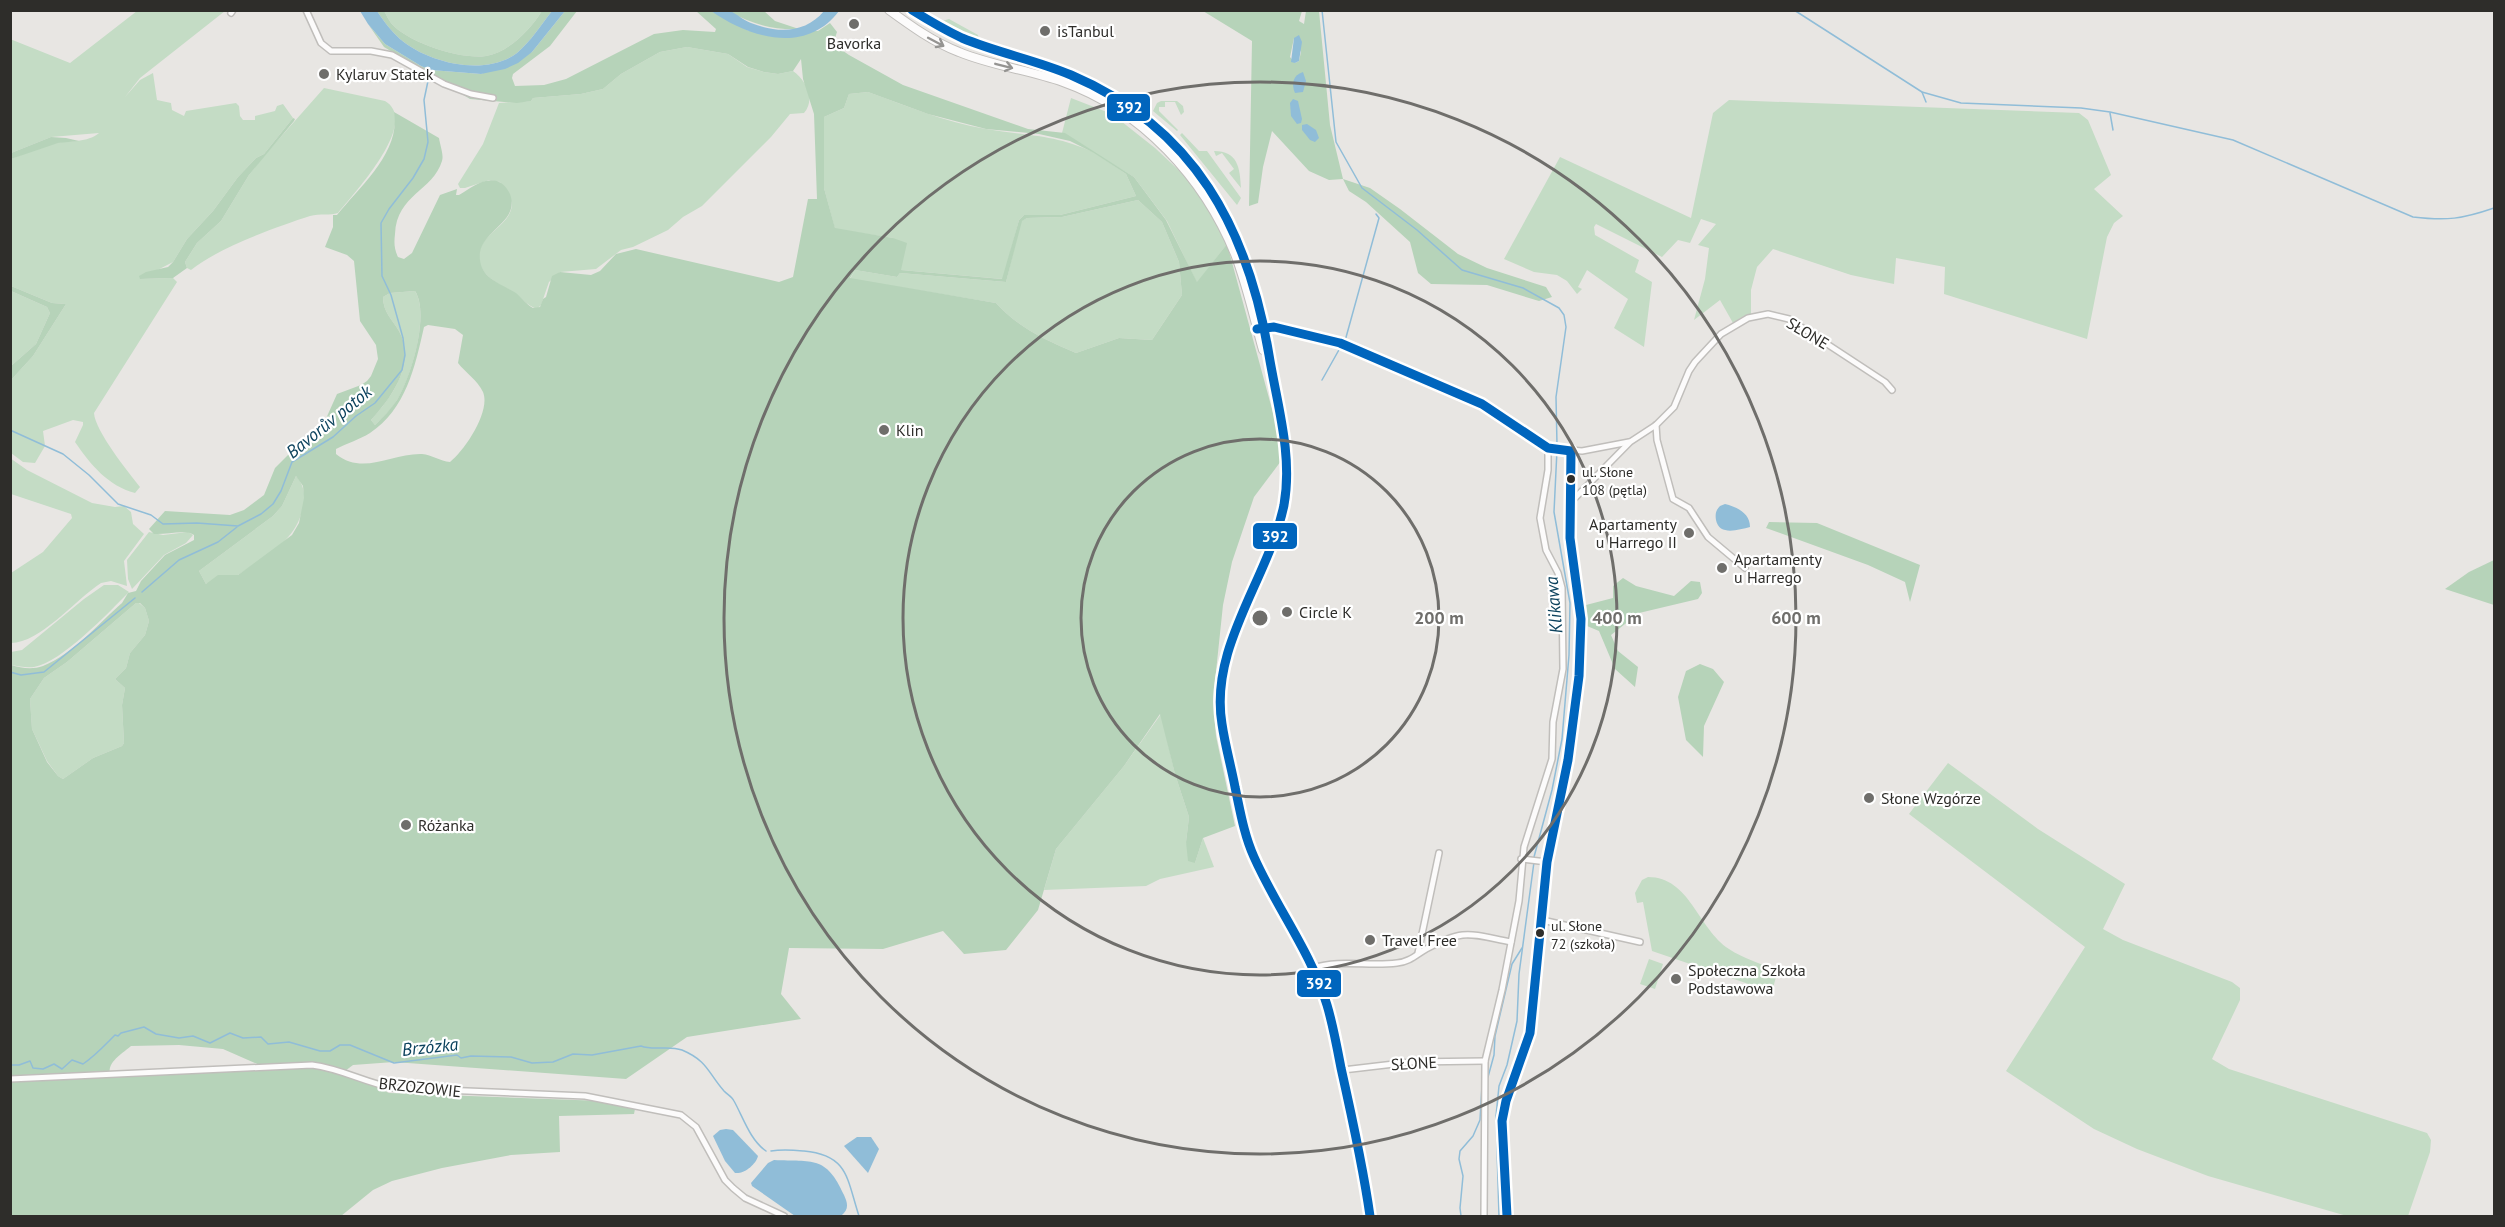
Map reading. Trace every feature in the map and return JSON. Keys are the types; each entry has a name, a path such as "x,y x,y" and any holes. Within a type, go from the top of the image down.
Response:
{"highway":[{"path":"889,10 915,29 969,56 1080,89 1111,106 1146,131 1181,166 1216,216 1241,271 1260,328"},
{"path":"911,10 963,38 1084,81 1116,98 1158,129 1199,173 1230,223 1248,266 1286,441 1288,470 1286,495 1275,533 1226,658 1221,682 1220,712 1237,797 1253,855 1313,968 1329,1013 1367,1184 1370,1216"},
{"path":"915,29 923,17"}],"street":[{"path":"306,10 324,47 331,51 371,51 392,56 444,84 471,94 493,98"},
{"name":"SŁONE","path":"1572,501 1630,442 1656,425 1674,407 1689,371 1721,334 1738,322 1759,315 1776,315 1797,324 1885,382 1892,390"},
{"path":"1260,328 1274,327 1340,343 1482,404 1551,448 1540,518 1546,550 1562,588 1563,669 1553,722 1552,759 1525,860 1502,990 1485,1061 1484,1216"},
{"path":"1656,425 1657,440 1673,499 1689,508 1708,537 1745,568"},
{"name":"SŁONE","path":"1551,448 1567,451 1630,442"},
{"path":"1507,1216 1502,1121 1506,1101 1530,1033 1547,862 1568,760 1579,676 1581,618 1570,548 1572,501 1567,451"},
{"path":"1418,953 1439,854"},
{"path":"1525,860 1547,862"},
{"path":"1542,920 1640,942"},
{"path":"1313,968 1332,963 1395,964 1407,961 1443,940 1466,933 1511,942"},
{"name":"SŁONE","path":"1343,1070 1411,1062 1485,1061"},
{"name":"BRZOZOWIE","path":"10,1078 312,1065 345,1072 374,1084 394,1088 604,1098 669,1112 687,1119 701,1134 730,1186 745,1198 784,1216"}],"green space":[{"path":"137,11 225,11 140,78 125,97 140,80 153,73 157,100 171,103 172,110 184,116 186,111 236,103 243,120 255,120 255,116 275,111 277,106 283,104 293,118 264,154 256,158 238,177 213,211 187,239 173,262 140,279 173,278 177,282 94,413 106,441 140,487 135,493 108,480 93,466 75,442 83,422 73,420 43,431 45,446 35,463 23,462 11,453 11,380 33,356 66,304 52,303 11,286 11,159 45,146 84,140 99,133 51,137 11,153 10,39 70,63"},
{"path":"377,11 384,11 391,23 399,30 421,43 475,57 495,54 503,50 525,33 542,11 552,11 517,53 504,60 473,65 457,64 426,55 393,33"},
{"path":"384,11 542,11 525,33 511,45 495,54 475,57 435,48 409,37 391,23"},
{"path":"565,11 577,11 550,46 513,74 515,86 544,85 566,79 654,34 683,30 715,32 716,29 696,11 711,11 749,31 818,31 830,23 837,32 833,44 903,85 1028,129 1065,133 1134,177 1166,220 1197,282 1227,244 1275,420 1281,461 1254,497 1232,562 1223,605 1213,700 1216,736 1235,826 1203,838 1195,863 1188,861 1186,842 1189,817 1175,774 1160,714 1124,766 1056,849 1038,910 1006,950 964,954 943,931 883,949 789,948 781,994 801,1019 687,1037 626,1079 394,1062 353,1065 345,1071 389,1093 603,1101 635,1109 634,1114 559,1116 560,1152 511,1155 442,1168 392,1181 373,1190 341,1216 11,1216 11,665 27,668 39,667 65,654 122,603 128,593 136,591 141,581 165,555 194,540 194,535 190,533 154,534 149,529 165,511 230,515 244,510 264,495 275,468 294,449 320,432 337,394 361,385 371,376 378,359 376,345 360,321 354,261 347,255 325,247 333,227 333,215 337,215 357,192 385,155 395,127 394,112 439,138 443,156 437,171 408,201 397,221 394,243 398,257 404,259 412,253 440,195 457,189 456,195 459,195 477,184 492,180 503,184 510,194 512,204 509,213 481,250 482,267 484,272 499,284 516,293 533,308 540,307 546,297 552,276 560,272 591,275 600,271 616,254 636,249 779,282 793,277 808,199 817,199 814,114 803,79 801,59 793,71 778,74 748,67 728,54 687,47 660,52 621,74 603,89 581,94 533,98 531,101 517,103 470,99 384,47 368,24 385,44 431,70 481,74 532,52","holes":["868,92 928,114 986,129 1039,134 1070,141 1094,153 1126,174 1136,196 1060,215 1024,215 1019,220 1002,279 901,270 907,243 893,238 835,228 824,188 824,117 844,108 849,94","1138,200 1162,222 1179,262 1182,295 1152,340 1119,338 1076,353 1023,327 996,303 850,278 855,270 897,277 900,273 1006,282 1022,221 1027,218 1062,217","415,291 419,301 420,330 413,361 402,390 392,407 375,425 371,420 394,390 404,367 405,355 404,343 386,311 383,297 390,293","428,325 455,329 463,335 458,363 481,388 484,400 480,419 463,449 450,462 422,454 378,462 357,463 336,454 336,449 362,438 382,423 401,399 412,372 424,327","296,476 303,486 304,498 299,523 292,535 238,575 218,575 206,584 199,571 273,516 282,506","136,603 140,603 145,608 149,621 145,635 130,653 126,668 115,679 125,688 122,705 124,743 122,746 93,758 63,779 47,762 32,729 30,699 44,678 67,662","179,1045 223,1049 262,1066 110,1074 113,1062 131,1046"]},
{"path":"728,11 764,11 775,21 799,29 762,25"},
{"path":"1203,11 1302,11 1299,21 1304,24 1306,11 1319,11 1330,125 1343,179 1329,180 1309,171 1272,131 1263,167 1258,203 1249,206 1252,41","holes":["1294,38 1301,52 1299,61 1295,63 1290,57"]},
{"path":"949,19 978,35 979,40 939,22"},
{"path":"687,47 728,54 747,67 764,72 778,74 793,71 802,79 808,90 808,108 804,113 790,114 771,137 702,206 683,217 668,230 633,247 621,250 596,269 560,272 549,282 541,305 537,309 490,278 480,264 480,249 507,218 512,203 500,182 489,180 465,188 460,188 458,184 483,144 499,103 531,101 533,98 581,94 603,89 621,74 660,52"},
{"path":"324,88 385,101 394,111 395,125 390,141 369,175 338,213 314,215 281,226 232,246 191,270 187,268 185,262 197,243 221,221 249,175"},
{"path":"868,92 956,122 986,129 1040,136 1093,152 1062,133 1071,98 1112,114 1155,148 1185,176 1211,213 1227,244 1197,283 1167,221 1134,177 1098,155 1126,174 1136,196 1060,215 1024,215 1019,220 1003,279 901,270 893,238 835,229 824,188 824,117 844,108 849,94"},
{"path":"1729,100 2079,113 2088,120 2111,175 2094,189 2123,216 2114,223 2107,237 2087,339 1944,294 1945,267 1896,258 1894,284 1851,275 1773,249 1757,267 1751,290 1751,315 1742,317 1733,323 1720,300 1694,320 1705,279 1709,248 1698,245 1716,224 1701,219 1690,243 1678,240 1662,257 1596,224 1595,235 1639,260 1635,272 1652,282 1644,347 1614,328 1628,299 1587,270 1578,287 1582,289 1577,294 1567,281 1557,275 1534,272 1504,259 1560,157 1691,218 1713,113"},
{"path":"1161,101 1177,101 1183,106 1184,112 1181,115 1175,102 1165,102 1165,107 1159,107 1159,111 1177,131 1153,111 1157,103"},
{"path":"293,118 294,121 249,175 221,221 197,243 185,262 187,268 173,278 140,279 139,276 146,272 168,267 173,262 187,239 213,211 238,177 256,158 264,154"},
{"path":"1182,133 1199,151 1207,151 1241,198 1237,205 1180,135"},
{"path":"51,137 79,141 58,143 11,159 11,153"},
{"path":"1214,151 1222,152 1233,157 1240,174 1241,188 1229,173 1234,169 1222,153 1216,156"},
{"path":"1343,179 1370,188 1458,254 1487,268 1546,287 1552,297 1539,301 1487,285 1431,284 1418,273 1410,242 1366,202 1349,191"},
{"path":"1138,200 1162,222 1179,262 1182,295 1152,340 1119,338 1076,353 1023,327 996,303 850,279 855,270 897,277 900,273 1006,282 1021,221 1027,218 1062,217"},
{"path":"11,286 52,303 66,304 33,356 11,380 11,366 36,344 50,313 47,307 11,291"},
{"path":"11,291 47,307 50,313 36,344 11,366"},
{"path":"415,291 419,301 420,330 413,362 397,400 375,425 371,420 394,390 404,367 405,355 404,343 386,311 383,297 390,293"},
{"path":"10,458 27,470 92,503 115,507 124,506 131,512 133,524 144,534 124,561 127,586 111,581 101,583 34,636 11,643 11,573 43,552 72,518 71,514 11,494"},
{"path":"296,476 303,488 304,502 296,527 289,537 238,575 227,576 206,584 199,571 273,516 282,506"},
{"path":"1769,522 1817,523 1920,565 1910,602 1905,582 1868,565 1766,528"},
{"path":"149,532 163,535 188,532 193,535 186,543 164,555 132,589 128,579 127,560"},
{"path":"2494,560 2494,605 2445,589 2469,572"},
{"path":"1623,578 1636,586 1674,596 1691,581 1700,582 1702,593 1698,599 1639,613 1611,635 1618,651 1638,667 1635,687 1615,669 1599,631 1587,626 1586,605 1613,598 1613,586"},
{"path":"104,585 118,585 129,592 84,636 58,656 34,667 11,665 11,652 22,650"},
{"path":"136,603 145,608 149,621 145,635 130,653 126,668 115,679 125,688 122,705 124,743 122,746 93,758 63,779 47,761 32,729 30,699 44,678 67,662"},
{"path":"1700,664 1713,669 1724,682 1704,726 1703,757 1686,740 1678,697 1686,671"},
{"path":"1161,714 1175,774 1189,817 1186,842 1195,863 1203,838 1214,867 1160,879 1146,886 1044,890 1056,849 1124,766"},
{"path":"1948,763 2038,829 2125,884 2103,929 2123,940 2232,982 2240,988 2240,1000 2212,1059 2229,1069 2427,1133 2431,1140 2430,1152 2408,1216 2347,1216 2208,1176 2137,1149 2094,1129 2006,1071 2085,947 1909,814"},
{"path":"1648,877 1662,879 1674,885 1718,940 1729,949 1775,970 1777,973 1772,992 1652,951 1643,902 1637,903 1635,893 1642,880"},
{"path":"1649,959 1663,964 1655,989 1640,984"}],"water":[{"path":"360,11 377,11 400,39 426,55 457,64 473,65 504,60 517,53 552,11 565,11 532,52 518,63 505,69 481,74 431,70 421,66 385,44"},
{"path":"711,11 730,11 751,23 781,30 799,28 816,19 824,11 839,11 826,25 811,33 777,38 743,29"},
{"path":"1299,35 1302,42 1299,61 1295,63 1291,62 1294,38"},
{"path":"1303,72 1306,81 1303,92 1295,93 1294,80"},
{"path":"1293,99 1298,101 1302,119 1301,123 1297,124 1291,116 1290,103"},
{"path":"1307,124 1316,130 1319,138 1315,142 1310,140 1302,130 1302,125"},
{"path":"1725,504 1745,514 1750,527 1730,531 1721,528 1716,520 1716,514 1720,506"},
{"path":"720,1130 733,1130 758,1156 743,1172 735,1173 725,1161 713,1136"},
{"path":"857,1137 871,1137 879,1149 868,1173 844,1146"},
{"path":"774,1160 809,1161 824,1167 837,1182 844,1195 847,1209 841,1216 795,1216 752,1186 751,1183 768,1163"}],"waterway":[{"name":"Klikawa","path":"1322,10 1336,142 1362,188 1417,230 1462,270 1523,288 1559,308 1564,315 1566,327 1556,397 1557,445"},
{"path":"1794,10 1922,92 1961,103 2081,108 2110,112 2233,140 2413,217 2454,218 2494,208"},
{"name":"Bavorův potok","path":"10,430 63,454 89,475 118,504 151,515 163,524 197,523 238,526 261,514 273,504 281,491 292,462 333,437 356,416 375,403 402,370 405,355 403,338 391,295 382,276 381,223 424,159 428,142 424,100 428,81"},
{"path":"1922,92 1926,102"},
{"path":"2110,113 2113,130"},
{"path":"1345,341 1379,218 1376,214"},
{"path":"1322,380 1340,348"},
{"name":"Klikawa","path":"1534,857 1552,790 1562,739 1569,655 1570,603 1554,512 1557,450"},
{"path":"142,592 179,560 218,542 237,527"},
{"path":"10,672 21,675 44,672 135,598"},
{"name":"Klikawa","path":"1499,1216 1496,1116 1499,1086 1507,1065 1517,1021 1519,974 1534,862"},
{"path":"1488,1077 1512,964 1522,948"},
{"name":"Brzózka","path":"10,1065 30,1061 33,1068 43,1069 54,1064 62,1069 72,1060 83,1064 115,1035 144,1027 156,1034 179,1038 193,1036 210,1043 230,1033 243,1038 261,1037 268,1044 289,1042 320,1051 330,1051 340,1045 350,1045 394,1063 457,1055 461,1058 511,1057 532,1063 553,1062 573,1054 592,1055 641,1046 672,1048 691,1054 702,1063 733,1100 751,1135 766,1151"},
{"path":"1461,1216 1463,1176 1459,1159 1460,1151 1473,1136 1480,1120 1482,1086"},
{"name":"Brzózka","path":"771,1151 804,1151 819,1153 830,1158 844,1172 859,1216"}],"transit line":[{"name":"392","path":"912,10 962,38 1071,75 1114,97 1151,123 1183,154 1209,188 1230,225 1247,266 1260,309 1280,411 1287,467 1286,486 1284,505 1276,532 1242,613 1224,667 1220,695 1222,724 1251,849 1263,876 1303,948 1327,1005 1357,1142 1370,1216"},
{"name":"392","path":"1257,329 1274,327 1340,343 1482,404 1548,448 1571,451 1570,538 1581,619 1579,676 1568,760 1547,862 1530,1033 1506,1101 1502,1121 1507,1216"}],"place":[{"name":"Bavorka","path":"854,24"},
{"name":"isTanbul","path":"1045,31"},
{"name":"Kylaruv Statek","path":"324,74"},
{"name":"Klin","path":"884,430"},
{"name":"ul. Słone 108 (pętla)","path":"1571,479"},
{"name":"Apartamenty u Harrego II","path":"1689,533"},
{"name":"Apartamenty u Harrego","path":"1722,568"},
{"name":"Circle K","path":"1287,612"},
{"name":"Słone Wzgórze","path":"1869,798"},
{"name":"Różanka","path":"406,825"},
{"name":"ul. Słone 72 (szkoła)","path":"1540,933"},
{"name":"Travel Free","path":"1370,940"},
{"name":"Społeczna Szkoła Podstawowa","path":"1676,979"}]}
